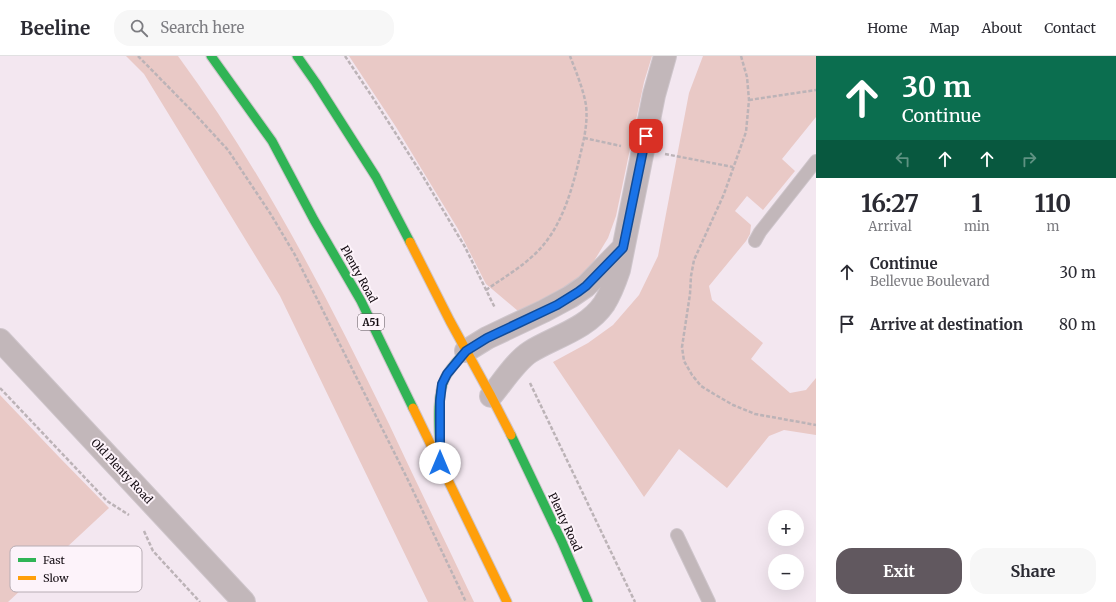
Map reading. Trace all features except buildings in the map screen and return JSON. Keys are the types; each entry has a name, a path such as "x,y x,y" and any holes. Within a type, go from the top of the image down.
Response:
{"highway":[{"name":"Plenty Road","path":"211,56 272,141 314,220 361,301 507,602"},
{"name":"Plenty Road","path":"298,56 376,177 526,466 588,602"},
{"path":"440,463 440,401 442,384 447,374 466,351"}],"street":[{"path":"491,396 519,362 529,353 582,324 594,315 604,304 613,287 619,270 654,96 665,56"},
{"path":"466,351 487,338 557,305 570,297 586,286 623,248"},
{"name":"Old Plenty Road","path":"0,340 244,602"}],"lane":[{"path":"755,241 760,232 816,161"},
{"path":"677,535 709,602"}],"path":[{"path":"138,56 228,150 270,212 295,255 404,472 466,602"},
{"path":"345,56 421,173 465,247 486,290 519,268 538,252 553,232 567,204 576,175 587,122 586,105 581,84 570,56"},
{"path":"741,56 747,77 749,100 746,132 724,194 694,260 682,347 684,361 692,375 701,386 733,405 755,414 816,426"},
{"path":"749,100 816,90"},
{"path":"519,362 635,602"},
{"path":"0,388 107,501 132,517"},
{"path":"141,527 146,534 153,551 200,602"}],"shaded area":[{"path":"126,56 178,56 209,99 238,144 292,235 342,329 474,602 428,602 280,296 144,74"},
{"path":"349,56 652,56 644,82 616,216 608,238 594,261 576,281 549,299 518,311 486,284 458,229 396,127"},
{"path":"703,56 816,56 816,117 782,159 795,171 763,210 747,196 735,211 751,225 750,234 709,286 712,300 763,343 751,359 790,393 806,390 816,378 816,435 784,430 769,436 727,488 679,449 644,497 553,362 588,343 613,325 639,295 658,256 689,93"},
{"path":"0,395 109,508 68,546 10,546 10,592 19,592 8,602 0,602"}],"traffic: fast":[{"path":"211,56 272,141 314,220 361,301 413,408"},
{"path":"297,56 376,177 410,242"},
{"path":"440,458 439,407 442,387 449,371 466,351"},
{"path":"511,435 562,542 588,602"}],"traffic: slow":[{"path":"410,242 511,435"},
{"path":"413,408 507,602"}],"route":[{"path":"440,463 440,401 442,384 447,374 466,351 487,338 557,305 578,292 607,266 623,248 646,136"}]}
